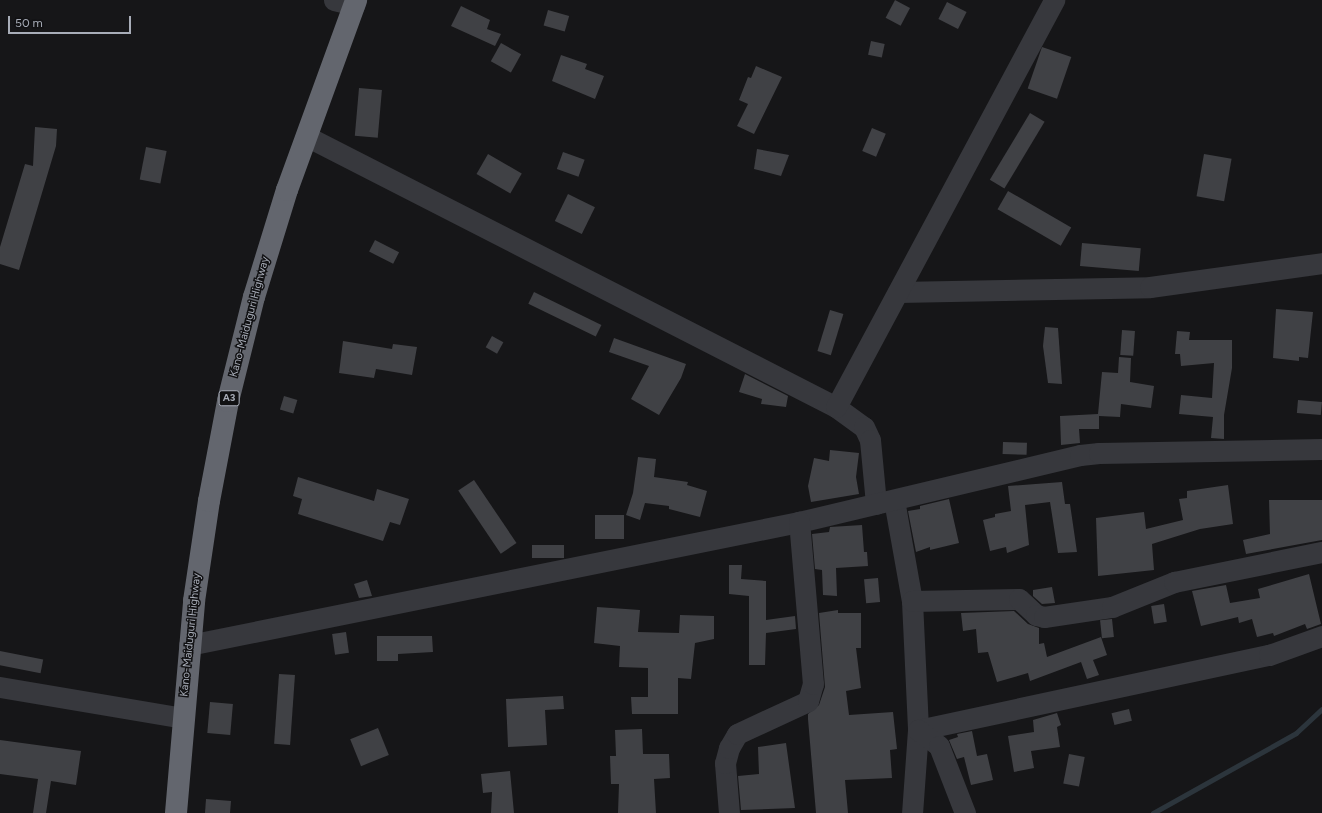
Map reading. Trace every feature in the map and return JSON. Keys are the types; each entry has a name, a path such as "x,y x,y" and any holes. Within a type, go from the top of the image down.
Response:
{"highway":[{"name":"Kano-Maiduguri Highway","path":"176,813 189,645 209,501 228,401 254,297 348,2"}],"street":[{"path":"836,407 898,292 1047,2"},
{"path":"306,136 836,407 864,427 870,440 912,601 918,730 912,813"},
{"path":"898,292 1150,287 1322,263"},
{"path":"189,645 800,522 1099,453 1322,449"},
{"path":"729,813 725,763 729,748 737,734 808,701 813,684 800,522"},
{"path":"912,601 1019,599 1036,615 1044,617 1112,607 1174,582 1322,552"},
{"path":"918,730 1269,655 1322,636"},
{"path":"0,687 183,718"},
{"path":"918,730 939,746 964,813"}],"building":[{"path":"895,0 910,8 901,26 886,18"},
{"path":"947,2 967,12 958,29 938,19"},
{"path":"461,6 490,20 487,29 501,34 495,46 451,26"},
{"path":"548,10 569,16 565,31 544,25"},
{"path":"871,41 885,44 882,58 868,55"},
{"path":"501,43 521,54 511,73 491,61"},
{"path":"1042,47 1071,57 1057,99 1028,89"},
{"path":"561,55 587,64 585,69 604,76 595,99 552,81"},
{"path":"756,66 782,77 754,134 737,126 748,104 739,100 748,77 751,78"},
{"path":"359,88 382,90 378,138 355,136"},
{"path":"1030,113 1045,122 1004,189 990,180"},
{"path":"35,127 57,129 56,146 19,270 0,264 0,247 25,164 33,166"},
{"path":"872,128 886,134 876,157 862,151"},
{"path":"146,147 167,151 160,183 140,179"},
{"path":"757,149 789,155 781,176 754,169"},
{"path":"563,152 585,160 578,177 557,169"},
{"path":"488,154 522,173 510,193 476,174"},
{"path":"1204,154 1232,159 1224,201 1197,196"},
{"path":"1008,191 1071,227 1061,246 998,209"},
{"path":"568,194 595,207 582,234 555,221"},
{"path":"375,240 399,252 393,264 369,252"},
{"path":"1082,243 1141,248 1139,271 1080,266"},
{"path":"534,292 601,325 596,337 528,304"},
{"path":"1276,309 1313,312 1308,358 1299,357 1299,361 1273,358"},
{"path":"830,310 843,314 831,355 817,351"},
{"path":"1045,327 1058,328 1062,384 1048,383 1043,346"},
{"path":"1122,330 1135,331 1133,356 1120,355"},
{"path":"1177,331 1190,332 1189,340 1232,340 1232,368 1224,415 1224,439 1211,438 1213,417 1179,414 1181,395 1212,398 1214,363 1181,366 1180,354 1175,354"},
{"path":"492,336 503,342 497,354 486,347"},
{"path":"614,338 686,364 681,378 659,415 631,399 649,366 609,352"},
{"path":"343,341 392,349 393,344 417,347 412,375 376,369 374,378 339,373"},
{"path":"1119,357 1131,358 1130,382 1154,386 1151,408 1121,404 1120,417 1099,416 1099,429 1079,429 1080,443 1061,445 1060,416 1098,414 1102,372 1118,373"},
{"path":"745,374 788,396 786,407 761,404 762,399 739,392"},
{"path":"284,396 297,400 293,413 280,409"},
{"path":"1298,400 1322,402 1321,415 1297,413"},
{"path":"1003,442 1027,443 1027,455 1003,454"},
{"path":"830,450 859,453 856,477 859,494 811,502 808,486 814,458 829,461"},
{"path":"638,457 656,459 654,477 688,482 687,485 707,491 700,517 669,509 669,506 645,503 640,520 626,515 633,493"},
{"path":"298,477 374,501 377,489 409,499 400,525 390,522 383,541 298,514 302,499 293,496"},
{"path":"474,480 516,543 501,554 458,491"},
{"path":"1062,482 1065,504 1070,504 1077,552 1058,553 1050,502 1025,505 1029,545 1007,553 1006,547 990,551 983,520 995,517 995,514 1011,511 1008,486"},
{"path":"1228,485 1233,524 1200,529 1152,544 1154,570 1098,576 1096,518 1144,512 1146,529 1183,520 1179,499 1187,498 1187,491"},
{"path":"949,499 959,543 930,550 930,547 916,552 908,511 920,509 920,506"},
{"path":"1269,500 1322,500 1322,540 1246,554 1243,540 1270,534"},
{"path":"595,515 624,515 624,539 595,539"},
{"path":"862,525 864,552 867,552 868,566 836,568 837,596 823,595 822,570 815,569 812,534 829,532 830,527"},
{"path":"532,545 564,545 564,558 532,558"},
{"path":"729,565 742,565 741,579 766,581 766,620 795,616 796,629 766,633 765,665 749,665 749,596 729,594"},
{"path":"1309,574 1321,624 1307,629 1305,624 1274,636 1273,633 1257,637 1252,619 1239,623 1238,617 1201,626 1192,591 1226,585 1230,603 1260,598 1258,589"},
{"path":"878,578 880,602 866,603 864,579"},
{"path":"367,580 372,596 359,598 354,584"},
{"path":"1052,587 1055,603 1042,604 1033,596 1033,590"},
{"path":"1164,604 1167,622 1154,624 1151,606"},
{"path":"597,607 640,610 638,632 679,633 680,615 714,616 714,639 695,643 691,679 678,678 678,714 632,714 631,697 648,697 648,668 619,667 620,646 594,643"},
{"path":"838,610 838,613 861,613 861,648 856,648 861,688 846,691 849,715 893,712 897,749 890,750 892,778 845,780 848,813 816,813 808,714 819,705 825,687 819,613"},
{"path":"1014,611 1028,624 1039,628 1039,644 1044,643 1047,657 1101,637 1107,655 1093,660 1099,675 1087,679 1081,662 1030,681 1028,673 997,682 988,652 978,653 976,629 963,631 961,613"},
{"path":"1112,619 1114,637 1102,638 1100,620"},
{"path":"346,632 349,653 335,655 332,634"},
{"path":"377,636 432,636 433,652 398,654 398,661 377,661"},
{"path":"0,651 43,659 41,673 0,665"},
{"path":"279,674 295,675 290,745 274,744"},
{"path":"563,696 564,709 545,710 547,745 508,747 506,699"},
{"path":"210,702 233,704 230,735 207,733"},
{"path":"1129,709 1132,721 1114,725 1112,713"},
{"path":"1057,713 1061,725 1057,727 1060,747 1031,751 1034,768 1014,772 1008,736 1034,732 1033,720"},
{"path":"378,728 389,755 361,766 350,739"},
{"path":"642,729 643,754 669,754 670,778 654,779 656,813 618,813 619,784 611,784 610,756 616,756 615,730"},
{"path":"972,731 977,756 987,754 993,780 971,785 964,757 957,759 949,740 958,737 957,734"},
{"path":"0,740 81,751 76,785 51,781 46,813 33,813 38,779 0,774"},
{"path":"786,743 795,808 741,810 738,776 759,774 758,747"},
{"path":"1069,754 1085,757 1079,787 1063,783"},
{"path":"510,771 514,813 491,813 492,792 483,793 481,774"},
{"path":"206,799 231,801 230,813 205,813"}],"waterway":[{"path":"1153,813 1296,733 1322,709"}]}
